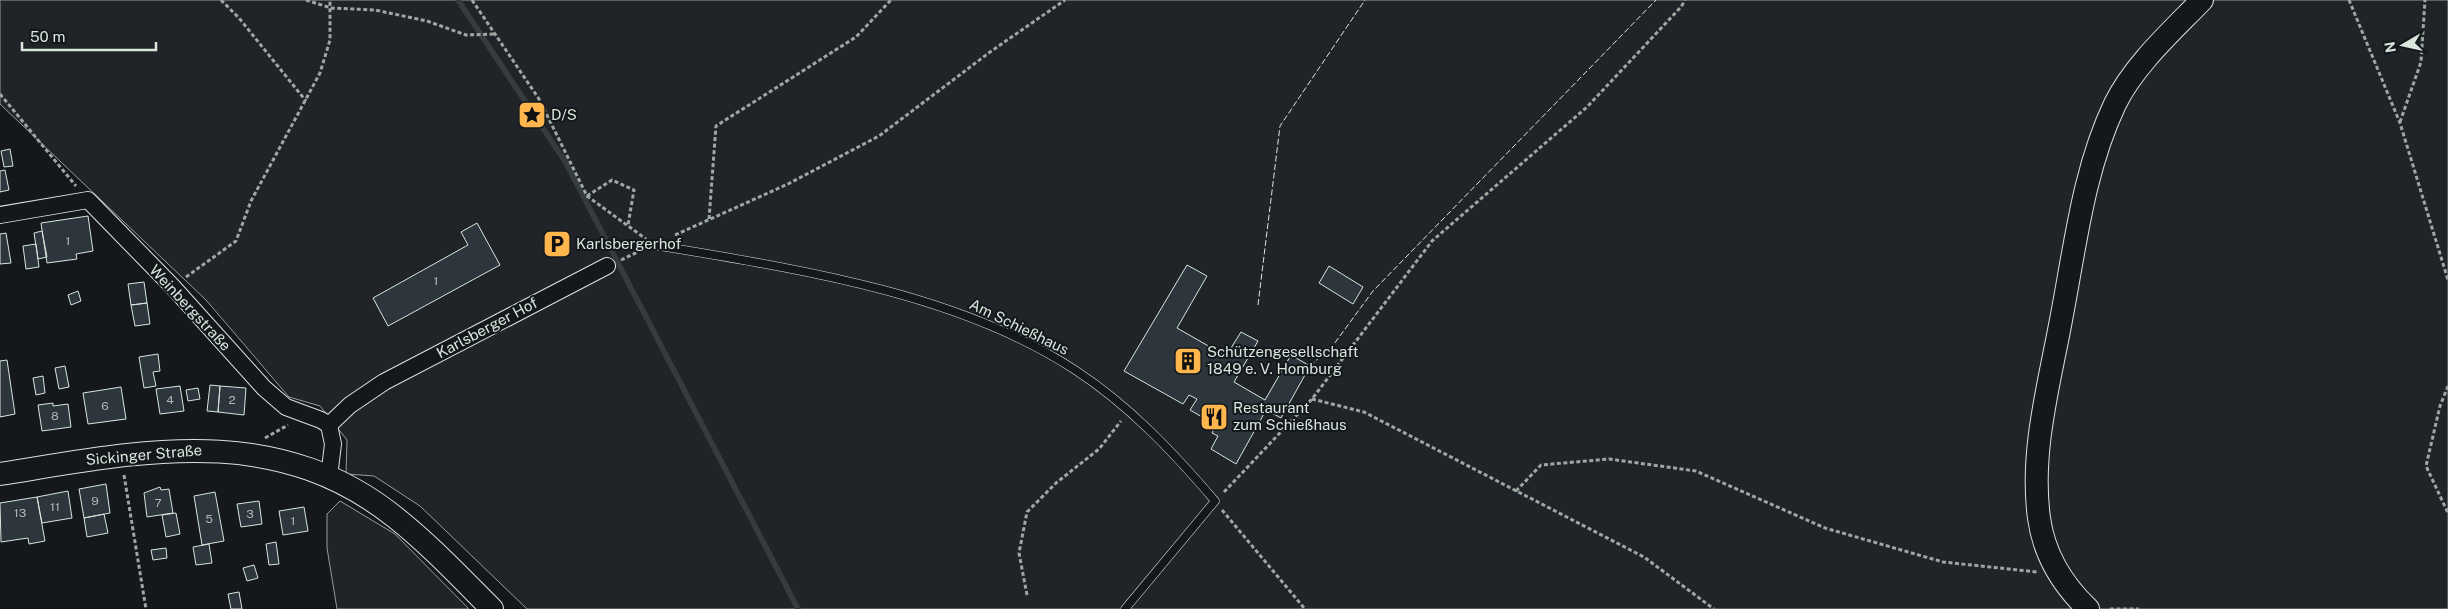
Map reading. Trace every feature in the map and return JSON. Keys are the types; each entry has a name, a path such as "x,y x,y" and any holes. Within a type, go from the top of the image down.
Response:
{"main road":[{"path":"2088,609 2058,574 2046,548 2039,520 2036,487 2037,453 2087,185 2103,132 2116,102 2133,76 2202,0"},
{"name":"Sickinger Straße","path":"0,474 121,454 176,450 238,452 288,463 329,477 395,517 492,609"}],"street":[{"path":"0,215 88,200"},
{"name":"Weinbergstraße","path":"88,200 173,287 264,388 286,407 329,426"},
{"name":"Karlsberger Hof","path":"329,426 350,405 384,382 607,266"},
{"path":"329,426 333,444 329,477"}],"lane":[{"name":"Am Schießhaus","path":"654,245 825,276 947,308 1017,338 1075,370 1129,411 1179,459 1215,502"},
{"path":"1125,609 1215,502"}],"path":[{"path":"221,0 306,101"},
{"path":"306,0 331,8 375,10 427,21 466,35 495,34"},
{"path":"173,287 236,241 251,201 320,73 330,40 330,0"},
{"path":"472,0 539,99 587,196 654,245"},
{"path":"709,220 716,126 856,37 891,0"},
{"path":"607,266 788,184 879,136 990,52 1065,0"},
{"path":"1306,609 1215,502 1312,399 1432,241 1587,107 1681,8 1685,0"},
{"path":"2349,0 2400,123 2448,280"},
{"path":"2400,123 2421,62 2425,0"},
{"path":"0,94 88,200"},
{"path":"587,196 612,180 634,190 628,225"},
{"path":"2448,386 2440,406 2426,466 2448,513"},
{"path":"1312,399 1364,412 1644,557 1714,609"},
{"path":"1027,595 1019,553 1027,512 1056,483 1099,449 1129,411"},
{"path":"238,452 306,415"},
{"path":"121,454 146,609"},
{"path":"1516,491 1540,466 1609,459 1696,471 1825,528 1944,562 2058,574"},
{"path":"2110,609 2139,609"}],"shaded area":[{"path":"0,0 2448,0 2448,609 527,609 420,506 374,476 346,474 347,440 320,406 289,397 206,300 0,104"},
{"path":"340,501 395,534 469,609 337,609 327,548 327,514"}],"building":[{"path":"10,149 13,166 4,167 1,151"},
{"path":"5,170 9,190 0,192 0,171"},
{"path":"88,216 93,251 76,254 77,259 47,263 41,223"},
{"path":"477,223 500,265 388,326 373,298 468,245 461,232"},
{"path":"42,231 47,257 38,259 34,233"},
{"path":"6,233 11,263 0,264 0,234"},
{"path":"36,244 39,267 26,269 23,246"},
{"name":"Schützengesellschaft 1849 e. V. Homburg","path":"1187,265 1207,276 1177,328 1226,356 1241,332 1258,341 1234,382 1265,400 1291,355 1310,366 1281,418 1266,410 1236,464 1211,449 1218,436 1212,433 1216,425 1190,410 1197,399 1189,395 1183,404 1124,371"},
{"path":"1329,266 1363,287 1353,304 1319,283"},
{"path":"144,282 147,303 131,305 128,284"},
{"path":"78,291 81,301 71,305 68,295"},
{"path":"147,303 150,324 135,326 131,305"},
{"path":"158,354 160,371 153,372 156,386 144,388 139,357"},
{"path":"7,360 15,414 0,417 0,361"},
{"path":"65,366 69,387 59,389 55,368"},
{"path":"43,376 45,393 36,395 33,378"},
{"path":"210,385 220,386 218,412 207,411"},
{"path":"180,386 184,411 160,414 156,389"},
{"path":"220,386 246,388 244,415 218,412"},
{"path":"121,387 126,419 88,424 83,393"},
{"path":"198,388 200,399 188,401 186,390"},
{"path":"53,403 53,406 68,404 71,427 42,431 38,405"},
{"path":"106,484 110,513 84,518 79,489"},
{"path":"160,487 161,490 169,489 173,513 147,517 144,493"},
{"path":"68,491 72,518 42,523 37,497"},
{"path":"215,492 224,541 202,545 194,496"},
{"path":"37,497 45,541 29,544 28,538 1,542 0,503"},
{"path":"259,501 262,524 241,527 237,504"},
{"path":"304,507 308,531 283,535 279,511"},
{"path":"176,513 180,534 166,537 162,515"},
{"path":"104,514 108,533 87,537 84,518"},
{"path":"276,542 279,564 269,565 266,544"},
{"path":"209,544 212,563 196,565 193,547"},
{"path":"166,548 167,558 153,560 151,550"},
{"path":"254,565 258,578 247,581 243,568"},
{"path":"239,592 242,609 231,609 228,594"}],"waterway":[{"path":"458,0 566,163 798,609"}],"fence":[{"path":"1258,305 1280,126 1365,0"},
{"path":"1310,366 1334,344 1373,291 1656,0"}],"place":[{"name":"D/S","path":"532,115"},
{"name":"Karlsbergerhof","path":"557,244"},
{"name":"Schützengesellschaft 1849 e. V. Homburg","path":"1188,361"},
{"name":"Restaurant zum Schießhaus","path":"1214,417"}]}
